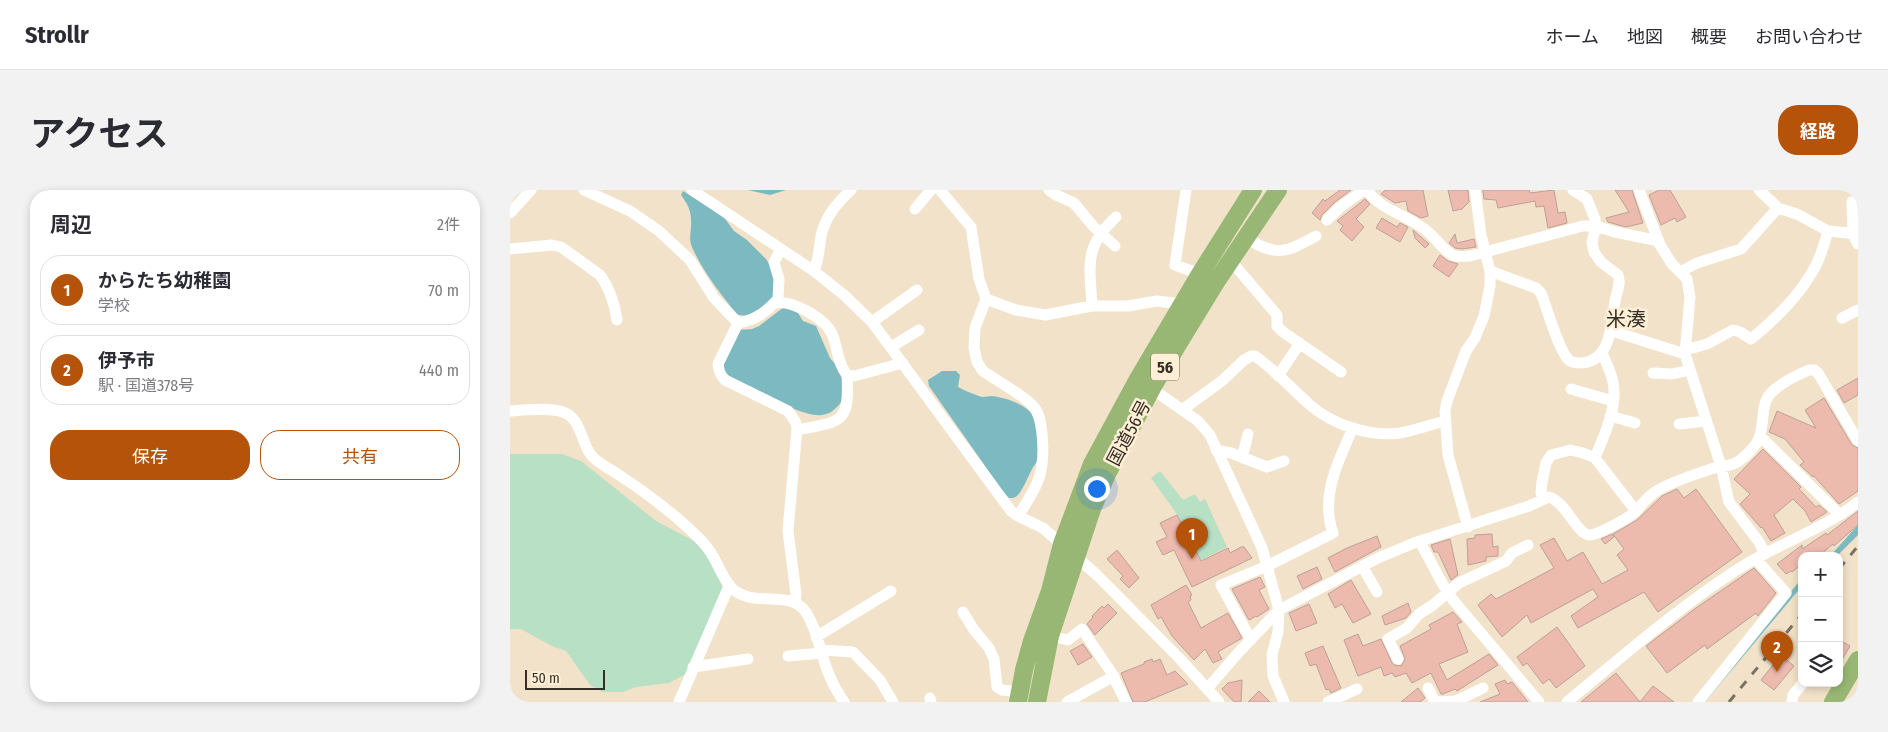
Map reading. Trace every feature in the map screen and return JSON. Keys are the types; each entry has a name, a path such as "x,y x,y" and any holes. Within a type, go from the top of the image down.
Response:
{"highway":[{"name":"国道56号","path":"1037,702 1050,636 1092,509 1145,384 1182,304 1254,190"},
{"name":"国道56号","path":"1019,697 1032,641 1050,591 1062,544 1092,464 1275,195"},
{"path":"1843,678 1858,660"},
{"path":"1833,702 1839,687"}],"street":[{"path":"510,213 531,190"},
{"path":"584,190 630,211 659,231 690,260 714,298 738,323"},
{"path":"692,190 814,271 844,295 872,322 1011,511 1043,528 1098,575 1181,660 1218,702"},
{"path":"814,271 818,262 821,237 829,216 835,206 851,190"},
{"path":"1049,190 1056,196 1074,203 1115,246"},
{"path":"1186,190 1175,265 1200,274"},
{"path":"1254,190 1275,195"},
{"path":"1327,220 1340,207 1366,190 1378,203 1429,232 1445,249 1455,256 1470,256 1583,226 1596,226 1659,241"},
{"path":"1468,527 1448,455 1445,422 1447,401 1466,350 1475,338 1484,316 1490,286 1490,271 1481,235 1475,190"},
{"path":"1490,271 1536,288 1542,293 1560,346 1570,361 1586,362 1593,360 1602,353 1612,331 1615,300 1620,282 1618,275 1601,262 1594,252 1592,242 1596,226 1590,202 1587,198 1573,190"},
{"path":"1639,190 1659,241 1672,264 1687,279 1690,297 1685,352 1721,466 1729,502 1759,542 1761,556 1786,594 1698,702"},
{"path":"1759,190 1778,208 1797,214 1828,231 1848,233 1856,239"},
{"path":"915,209 942,191 971,227 979,279 986,299 975,328 974,348 978,362 983,370 1034,406 1041,422 1044,462 1041,476 1018,516"},
{"path":"1856,239 1852,202 1858,201"},
{"path":"1680,272 1697,263 1741,249 1778,208"},
{"path":"1092,306 1090,255 1100,232 1116,217"},
{"path":"1612,331 1685,352 1707,344 1733,330 1751,339 1792,301 1808,280 1818,260 1828,231"},
{"path":"1246,238 1264,249 1275,251 1284,250 1316,236"},
{"path":"510,249 552,246 566,250 600,275 616,313 616,320"},
{"path":"738,323 751,320 763,314 778,299 780,288 774,262 781,249"},
{"path":"1231,261 1277,315 1277,326 1340,372"},
{"path":"872,322 917,290"},
{"path":"986,299 1016,310 1044,315 1092,306 1128,306 1157,301 1182,304"},
{"path":"775,303 792,304 811,314 829,329 833,335 840,361 847,375 847,406 840,419 829,424 797,430"},
{"path":"1842,318 1858,310"},
{"path":"738,323 718,364 721,376 725,380 788,411 795,421 797,430 788,531 796,594 795,603"},
{"path":"891,347 919,330"},
{"path":"1278,376 1300,343"},
{"path":"1595,458 1613,402 1613,383 1602,353"},
{"path":"1182,410 1224,380 1251,356 1255,356 1313,407 1338,422 1353,428 1383,434 1400,433 1445,422"},
{"path":"847,375 854,376 903,363"},
{"path":"1653,373 1672,374 1690,370"},
{"path":"1207,689 1279,610 1362,566 1420,542 1468,527 1538,502 1549,496 1562,504 1582,532 1587,535 1628,517 1644,500 1657,490 1739,461 1758,441 1765,405 1770,395 1809,370 1814,370 1818,374 1858,441"},
{"path":"1145,384 1198,421 1210,435 1262,548 1279,610 1278,632 1272,655 1273,676 1284,702"},
{"path":"1571,389 1613,402"},
{"path":"510,410 554,410 564,412 572,417 592,456 645,492 701,540 709,550 729,586 738,594 750,598 786,600 795,603 805,611 831,679 844,702"},
{"path":"1610,416 1635,423"},
{"path":"1679,424 1706,421"},
{"path":"1251,640 1221,585 1267,566 1333,533 1329,520 1330,490 1335,469 1353,428"},
{"path":"1242,458 1248,434"},
{"path":"1760,436 1840,514"},
{"path":"1216,450 1267,466 1284,460"},
{"path":"1543,498 1541,492 1542,474 1546,463 1551,456 1570,450 1595,458 1636,510"},
{"path":"1567,702 1654,629 1736,570 1840,514 1858,502"},
{"path":"1420,542 1448,593 1539,702"},
{"path":"1398,659 1388,638 1407,628 1419,614 1448,593 1458,583 1506,561 1512,553 1528,545"},
{"path":"1362,566 1376,592"},
{"path":"680,702 729,586"},
{"path":"816,637 891,591"},
{"path":"963,612 974,630 990,648 994,659 997,686 1019,697"},
{"path":"1050,636 1068,640 1082,629 1114,676 1126,702"},
{"path":"788,656 821,652 853,652 880,680 893,702"},
{"path":"693,668 748,659"},
{"path":"1067,702 1114,676"},
{"path":"1792,702 1800,687"},
{"path":"1428,688 1436,702 1456,701 1483,688"},
{"path":"1328,702 1357,689"}],"green space":[{"path":"510,454 562,454 581,461 656,521 694,541 706,553 716,571 724,592 686,674 669,683 636,687 623,692 603,692 590,685 566,651 552,646 521,629 510,629"},
{"path":"1160,471 1183,500 1195,494 1200,502 1205,499 1227,547 1201,560 1177,514 1151,478"}],"water":[{"path":"748,190 786,190 770,195"},
{"path":"683,191 723,216 734,231 747,240 766,259 773,270 776,294 759,311 743,316 737,314 706,273 691,244 691,216 681,195"},
{"path":"784,307 798,313 803,321 816,326 830,358 842,378 843,400 829,413 813,415 787,406 725,373 722,365 738,330 752,329 759,326"},
{"path":"942,371 956,371 960,375 958,387 963,390 980,397 991,396 1009,400 1028,410 1035,419 1039,438 1040,458 1016,497 1009,498 1004,493 929,386 928,380"},
{"path":"1858,525 1858,535 1841,552 1834,552"},
{"path":"1798,583 1798,591 1705,702 1699,702"}],"building":[{"path":"1340,190 1351,190 1335,202 1322,215 1320,220 1312,213 1323,199 1325,201"},
{"path":"1389,190 1423,190 1428,216 1421,218 1408,211 1406,201 1395,203 1381,194"},
{"path":"1448,190 1468,190 1469,202 1462,209 1453,211"},
{"path":"1483,190 1529,190 1530,193 1554,190 1558,213 1565,212 1567,223 1548,228 1544,206 1536,207 1535,201 1498,208 1496,200 1484,199"},
{"path":"1615,190 1632,190 1643,223 1626,227 1608,222 1606,218 1629,212"},
{"path":"1659,190 1670,190 1686,217 1677,222 1675,218 1661,225 1649,195"},
{"path":"1365,199 1370,204 1356,219 1364,227 1352,241 1340,230 1343,226 1337,221"},
{"path":"1382,218 1397,227 1400,223 1408,227 1400,242 1376,228"},
{"path":"1413,230 1429,244 1425,248 1415,238"},
{"path":"1455,234 1457,243 1474,239 1476,247 1455,248 1449,243"},
{"path":"1440,255 1448,261 1458,264 1449,277 1433,266"},
{"path":"1858,378 1858,395 1844,403 1837,390"},
{"path":"1824,398 1852,445 1858,448 1858,491 1839,504 1814,476 1800,465 1804,462 1785,439 1769,432 1777,411 1816,428 1805,410"},
{"path":"1763,449 1801,487 1799,489 1816,507 1819,505 1827,512 1811,522 1805,511 1793,499 1774,515 1785,533 1771,541 1762,527 1740,504 1750,494 1734,479"},
{"path":"1677,489 1684,498 1696,489 1742,552 1658,612 1644,592 1578,628 1571,616 1598,597 1593,589 1531,623 1527,615 1502,637 1478,605 1491,594 1496,599 1554,568 1540,545 1554,538 1567,561 1583,552 1602,584 1628,570 1617,555 1624,549 1613,534 1637,520 1662,496"},
{"path":"1858,511 1858,525 1834,546 1833,544 1824,552 1798,552 1798,567 1786,574 1777,564 1802,545 1802,549 1826,533 1827,535"},
{"path":"1177,515 1201,561 1228,548 1230,553 1241,547 1244,547 1252,558 1192,587 1174,550 1163,555 1156,542 1167,537 1160,523"},
{"path":"1492,534 1493,547 1498,546 1498,556 1486,557 1486,561 1468,565 1467,539 1475,538 1475,535"},
{"path":"1612,534 1614,537 1605,544 1601,539"},
{"path":"1377,536 1381,547 1335,572 1328,558"},
{"path":"1450,539 1458,575 1451,580 1438,552 1434,552 1431,545"},
{"path":"1117,550 1139,578 1129,588 1120,579 1123,576 1107,559"},
{"path":"1317,567 1322,579 1303,589 1297,576"},
{"path":"1754,568 1776,593 1758,616 1756,613 1707,649 1705,645 1667,673 1646,646 1696,608"},
{"path":"1260,577 1265,587 1259,590 1269,609 1249,620 1232,589"},
{"path":"1351,580 1371,614 1353,623 1342,604 1335,608 1328,594"},
{"path":"1186,585 1192,595 1190,596 1191,600 1188,602 1201,628 1228,613 1242,638 1218,652 1222,659 1213,663 1205,649 1194,660 1172,636 1161,617 1158,619 1151,605"},
{"path":"1408,603 1411,612 1406,618 1385,625 1382,616"},
{"path":"1108,604 1117,613 1095,635 1087,624 1102,606 1104,608"},
{"path":"1309,604 1317,623 1296,631 1289,613"},
{"path":"1453,612 1462,622 1457,624 1468,652 1439,664 1447,680 1489,654 1498,665 1457,691 1455,689 1443,694 1441,694 1431,673 1412,683 1406,673 1395,677 1392,673 1384,676 1381,667 1358,676 1344,640 1358,634 1363,646 1381,639 1392,663 1401,666 1405,659 1400,646 1431,629 1429,625"},
{"path":"1557,627 1585,666 1556,688 1549,679 1543,684 1527,663 1523,666 1517,657"},
{"path":"1843,642 1850,646 1843,658"},
{"path":"1083,644 1092,657 1078,665 1070,651"},
{"path":"1323,646 1341,688 1331,693 1329,689 1326,690 1316,664 1310,666 1305,653"},
{"path":"1781,655 1794,666 1774,690 1761,680"},
{"path":"1152,659 1153,662 1160,659 1167,675 1175,671 1188,684 1145,702 1133,702 1121,673"},
{"path":"1616,673 1640,702 1581,702"},
{"path":"1242,680 1241,702 1234,702 1222,689 1228,683"},
{"path":"1505,680 1507,684 1512,682 1528,702 1480,702 1500,694 1495,684"},
{"path":"1653,686 1674,702 1640,702"},
{"path":"1418,688 1425,698 1420,702 1401,702"},
{"path":"1259,691 1270,702 1248,702"}],"railway":[{"path":"1843,564 1858,546"},
{"path":"1729,702 1798,619"}],"place":[{"name":"からたち幼稚園","path":"1192,559"},
{"name":"伊予市","path":"1777,672"}],"district":[{"name":"米湊","path":"1626,319"}]}
